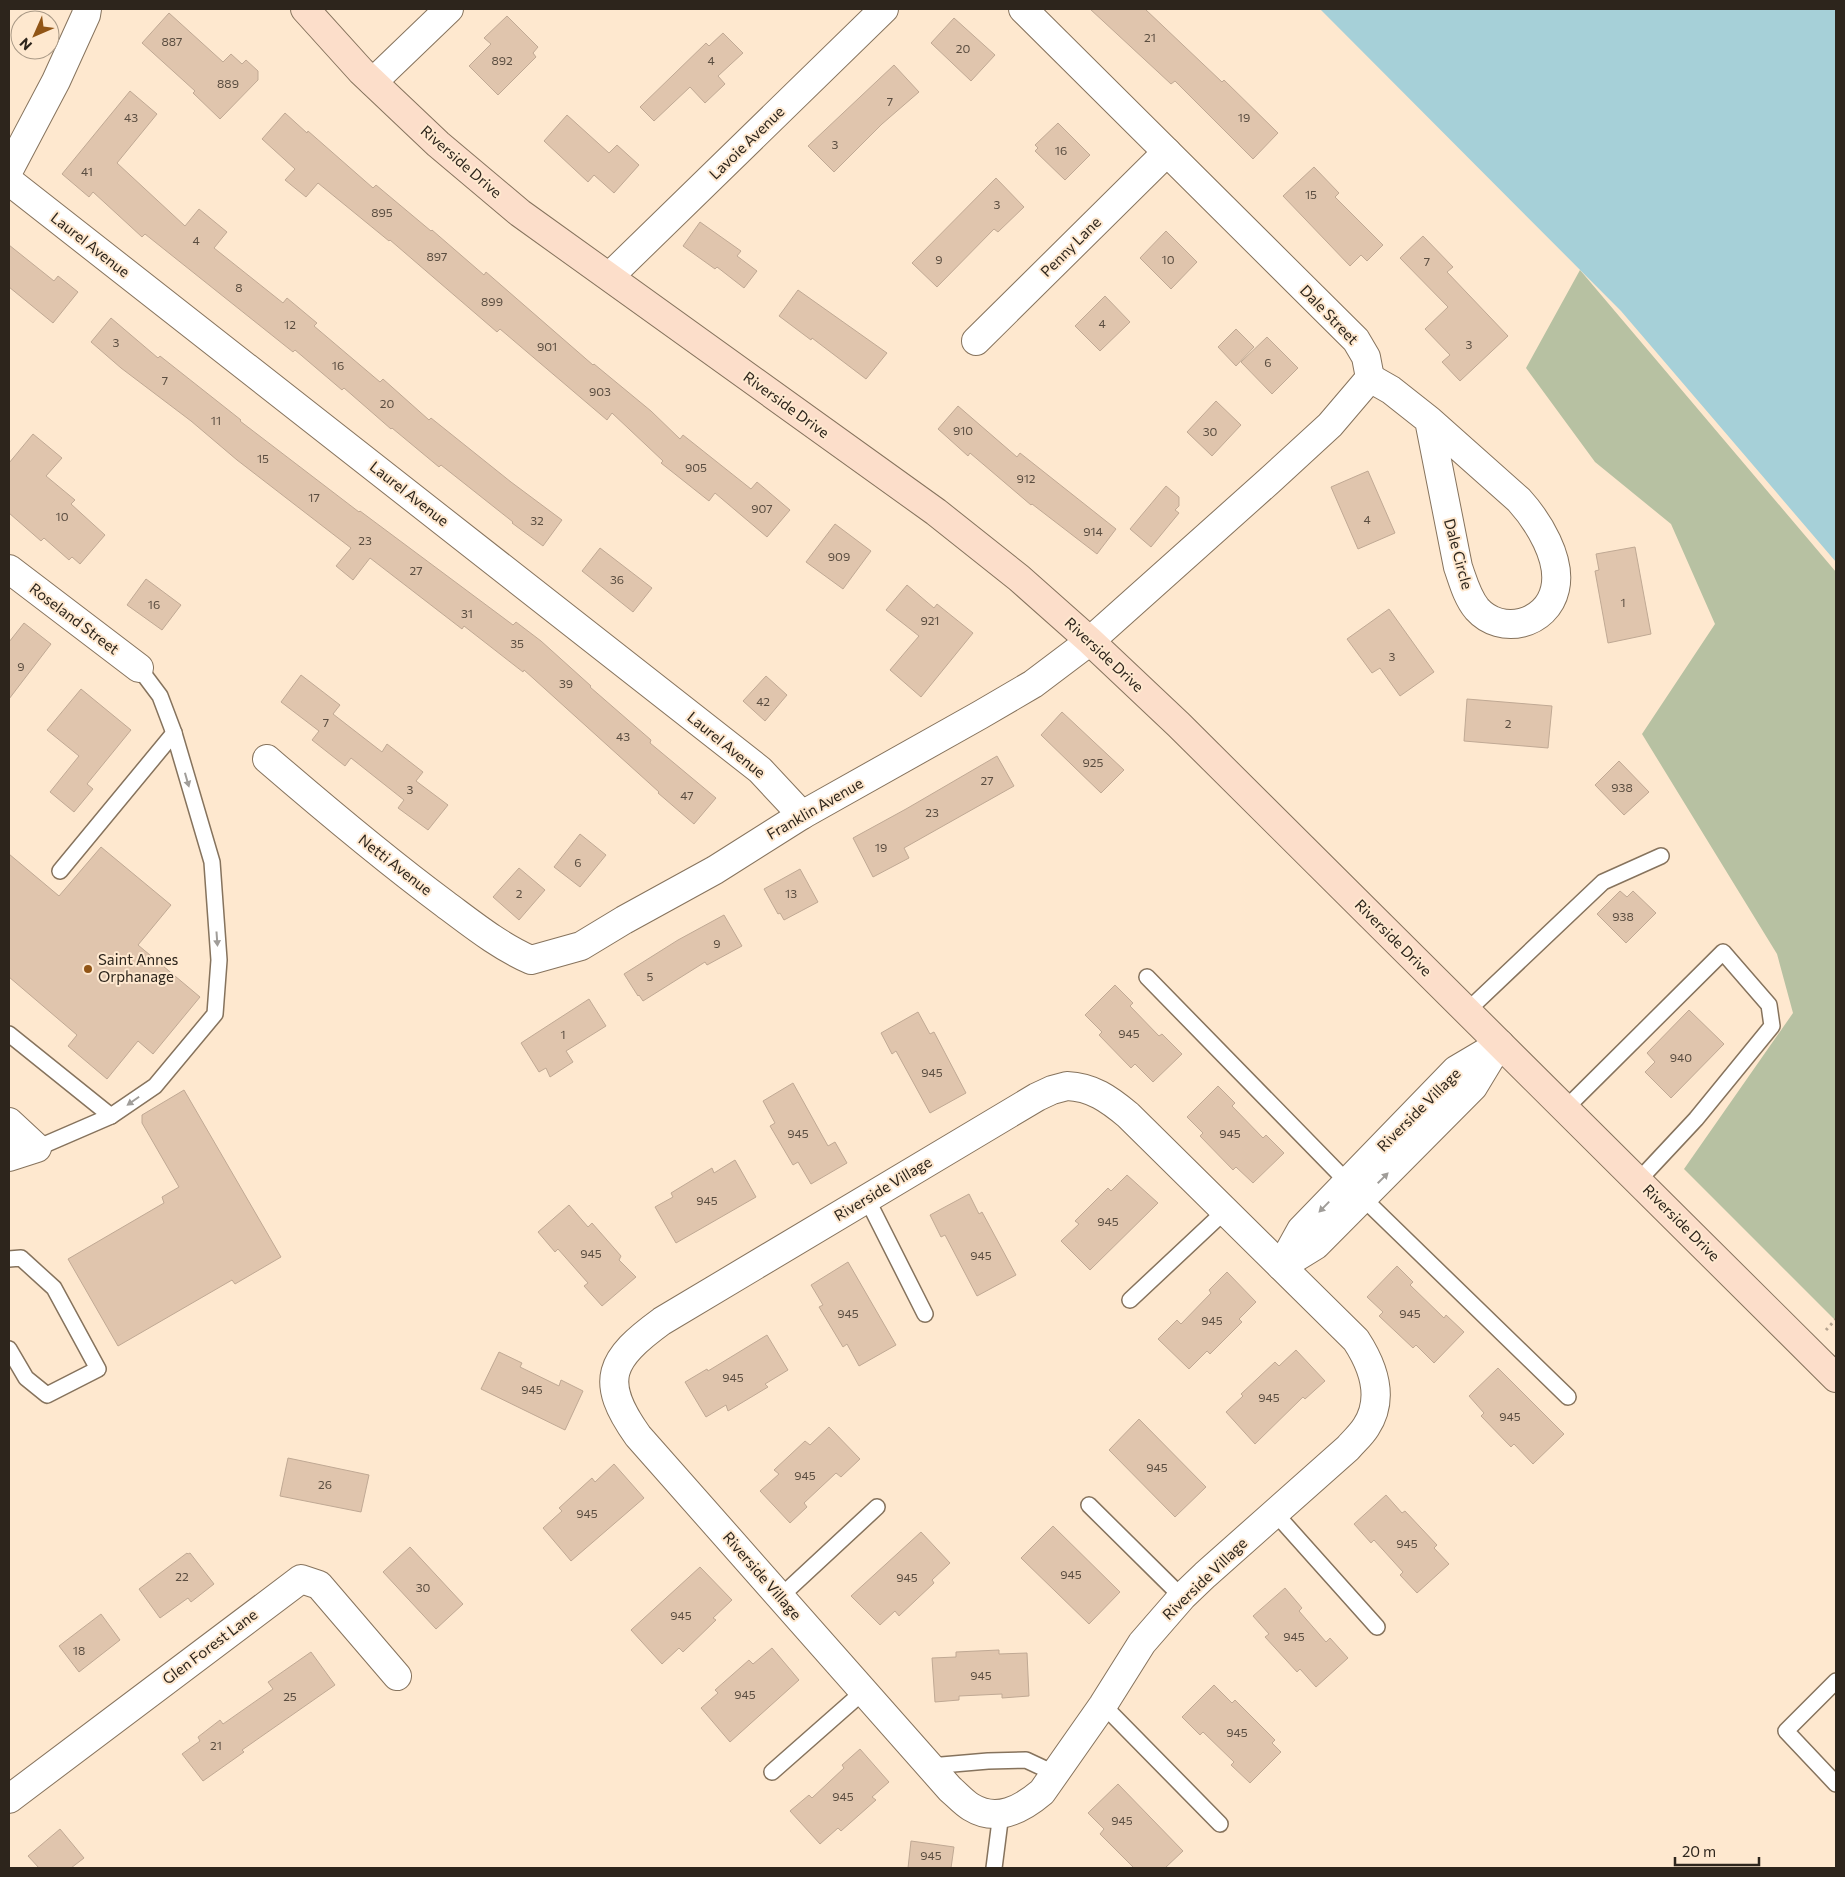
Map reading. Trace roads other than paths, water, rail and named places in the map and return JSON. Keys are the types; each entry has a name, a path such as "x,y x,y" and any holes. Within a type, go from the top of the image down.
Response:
{"main road":[{"name":"Riverside Drive","path":"305,9 373,82 438,144 520,213 936,512 1018,578 1090,641 1186,732 1836,1378"}],"street":[{"path":"9,170 56,82 86,15 86,9"},
{"path":"373,82 449,9"},
{"name":"Lavoie Avenue","path":"610,276 884,9"},
{"name":"Dale Street","path":"1023,9 1356,340 1366,356 1370,378"},
{"name":"Penny Lane","path":"976,341 1167,152"},
{"name":"Laurel Avenue","path":"9,181 760,770 802,815"},
{"path":"1090,641 1330,425 1370,378"},
{"name":"Dale Circle","path":"1370,378 1391,390 1428,420 1531,513 1549,548 1555,569 1556,588 1548,605 1535,618 1518,624 1499,623 1483,615 1471,600 1458,567 1428,420"},
{"name":"Roseland Street","path":"9,569 139,668"},
{"name":"Franklin Avenue","path":"531,960 581,946 715,870 802,815 1033,684 1090,641"},
{"name":"Netti Avenue","path":"267,759 337,819 416,882 509,950 531,960"},
{"name":"Riverside Village","path":"1281,1266 1316,1245 1355,1190 1474,1087 1500,1044"},
{"name":"Riverside Village","path":"1074,1086 1081,1087 1094,1091 1118,1106 1281,1266 1356,1340 1366,1355 1375,1376 1376,1397 1372,1416 1366,1428 1348,1448 1182,1597 1142,1644 1103,1705 1042,1792 1029,1803 1012,1812 992,1814 972,1807 950,1789 638,1436 624,1416 617,1398 614,1380 618,1362 630,1347 662,1321 1037,1097 1052,1090 1074,1086"},
{"path":"9,1122 37,1148 9,1157"},
{"name":"Glen Forest Lane","path":"9,1799 301,1579 319,1585 397,1676"}],"lane":[{"path":"37,1148 111,1116 155,1086 215,1014 219,960 212,862 174,733 160,696 139,668"},
{"path":"60,871 174,733"},
{"path":"1467,1011 1603,882 1661,856"},
{"path":"1565,1109 1723,952 1769,1005 1772,1026 1696,1119 1638,1181"},
{"path":"1147,977 1355,1190 1568,1397"},
{"path":"9,1034 111,1116"},
{"path":"867,1199 926,1314"},
{"path":"1130,1300 1225,1211"},
{"path":"9,1259 21,1258 54,1288 98,1369 47,1395 26,1378 9,1350"},
{"path":"1089,1505 1182,1597"},
{"path":"780,1597 877,1507"},
{"path":"1275,1513 1377,1627"},
{"path":"1836,1681 1786,1731 1836,1784"},
{"path":"772,1772 864,1691"},
{"path":"1103,1705 1220,1824"},
{"path":"930,1766 1026,1760 1056,1774"},
{"path":"994,1868 1001,1813"}],"water":[{"path":"1320,9 1836,9 1836,562 1621,311"}],"place":[{"name":"Saint Annes Orphanage","path":"88,969"}]}
